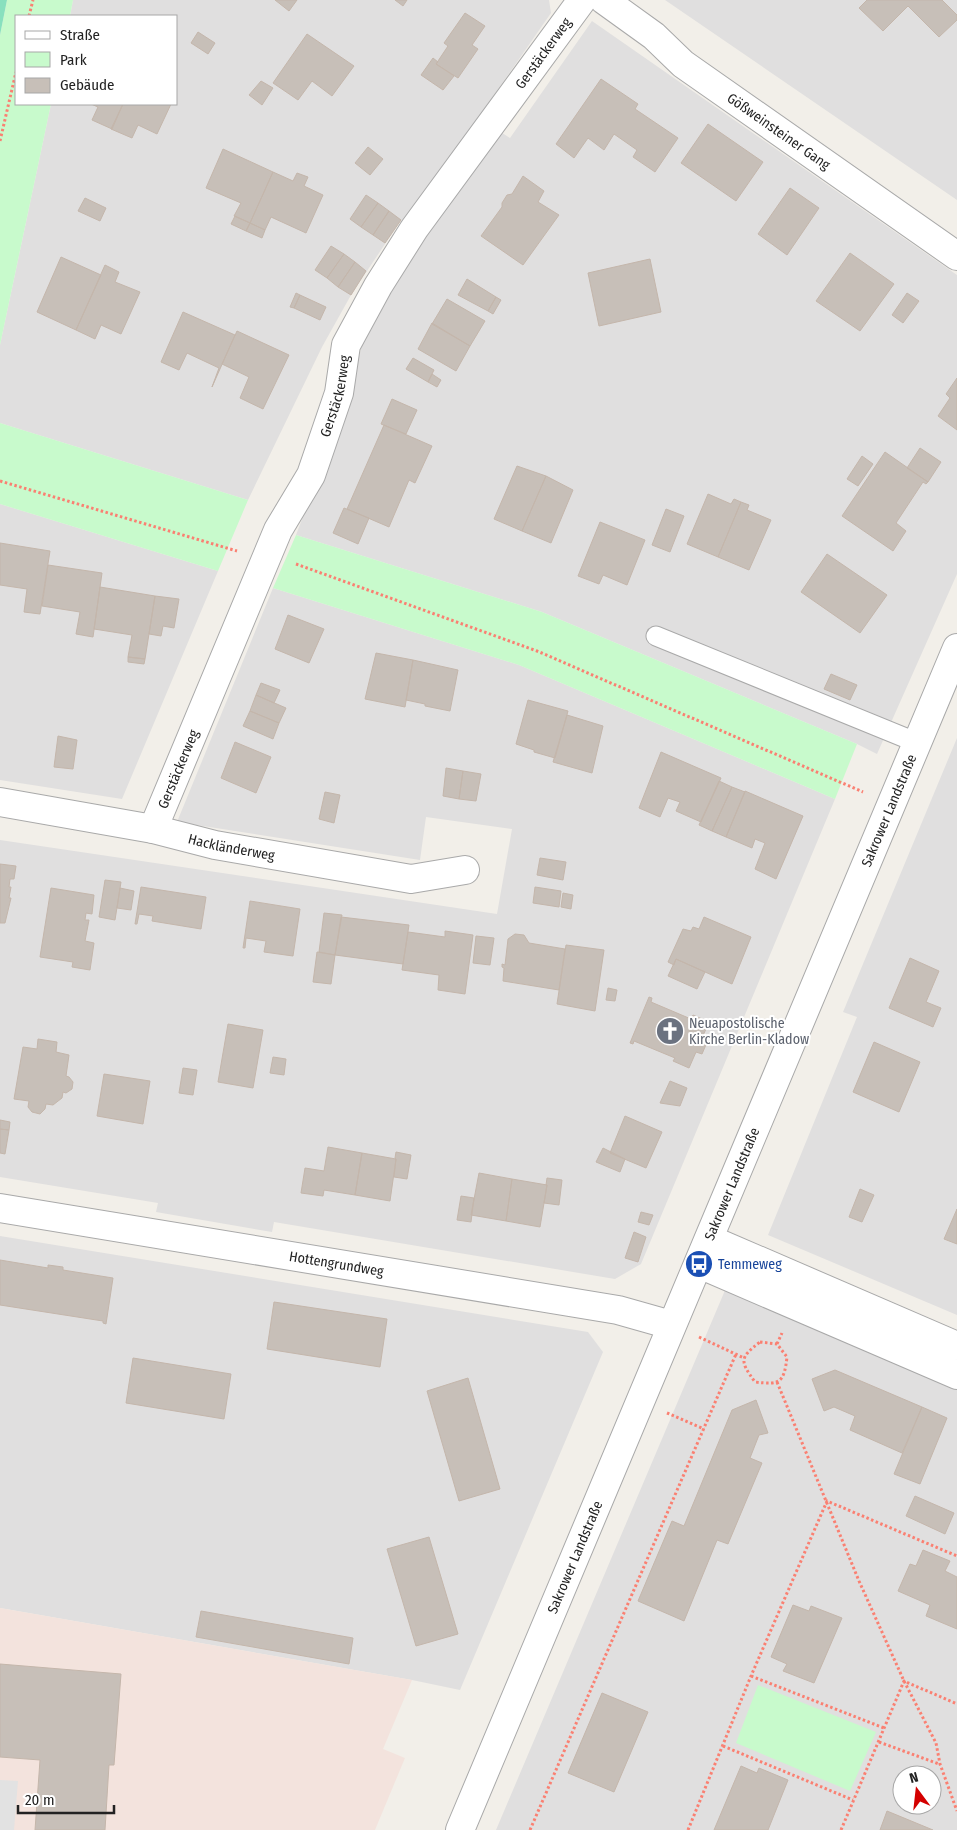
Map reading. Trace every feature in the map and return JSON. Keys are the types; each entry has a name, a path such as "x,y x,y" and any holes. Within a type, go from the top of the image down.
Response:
{"street":[{"name":"Gerstäckerweg","path":"153,830 278,530 311,475 339,393 346,345 378,286 414,229 582,0"},
{"name":"Gößweinsteiner Gang","path":"604,0 654,36 683,64 957,256"},
{"name":"Sakrower Landstraße","path":"460,1830 957,648"},
{"name":"Hackländerweg","path":"0,802 153,830 215,845 411,879 465,870"},
{"name":"Hottengrundweg","path":"0,1208 618,1310 672,1325"},
{"path":"709,1239 957,1346"},
{"path":"699,1264 957,1375"}],"lane":[{"path":"656,636 918,743"}],"path":[{"path":"29,15 33,0"},
{"path":"0,141 15,76"},
{"path":"0,481 266,560 289,561 536,650 891,804"},
{"path":"672,1325 744,1358"},
{"path":"760,1342 777,1344 787,1357 785,1374 772,1384 755,1382 744,1367 744,1358 747,1352 760,1342"},
{"path":"530,1830 736,1354"},
{"path":"777,1382 859,1581 904,1681 936,1743 940,1764 957,1811"},
{"path":"662,1411 704,1429"},
{"path":"827,1502 957,1556"},
{"path":"688,1830 751,1676 827,1502"},
{"path":"751,1676 884,1728"},
{"path":"904,1681 957,1704"},
{"path":"841,1830 904,1681"},
{"path":"878,1742 940,1764"},
{"path":"723,1746 853,1800"}],"shaded area":[{"path":"73,0 549,0 551,13 406,222 401,220 351,295 322,347 248,500 0,423 0,345 51,105 178,105 178,15 70,15"},
{"path":"665,0 957,0 957,200"},
{"path":"592,21 957,275 957,574 877,754 542,612 296,535 348,399 361,349 355,346 419,244 499,131 510,138"},
{"path":"0,504 218,571 122,799 0,780"},
{"path":"273,588 519,665 835,799 641,1264 615,1279 274,1222 272,1232 156,1212 158,1203 0,1177 0,840 497,914 512,829 426,817 420,860 177,822"},
{"path":"957,738 957,1315 768,1235 857,1017 843,1012"},
{"path":"0,1236 588,1332 603,1352 460,1690 0,1608"},
{"path":"726,1288 957,1382 957,1830 496,1830"},
{"path":"0,1608 412,1680 383,1749 405,1758 375,1830 0,1830"},
{"path":"0,1780 18,1781 14,1830 0,1830"}],"green space":[{"path":"0,0 7,0 0,35"},
{"path":"7,0 73,0 70,15 15,15 15,105 51,105 0,345 0,35"},
{"path":"0,423 248,500 218,571 0,504"},
{"path":"296,535 542,612 857,744 835,799 519,665 273,588"},
{"path":"758,1685 876,1732 850,1791 736,1743"}],"building":[{"path":"275,0 297,0 289,11"},
{"path":"395,0 407,0 403,6"},
{"path":"867,0 942,0 957,15 957,20 939,37 908,6 883,31 859,8"},
{"path":"465,13 485,26 472,45 478,49 458,78 436,64 448,46 444,43"},
{"path":"198,32 215,43 208,54 191,43"},
{"path":"307,34 354,66 332,96 312,81 298,100 273,83"},
{"path":"433,58 438,62 436,64 454,76 443,90 421,75"},
{"path":"601,79 638,104 635,109 678,138 655,172 633,157 637,150 614,134 604,150 588,138 574,158 556,144"},
{"path":"261,81 273,88 262,105 249,95"},
{"path":"93,105 123,105 112,129 92,120 98,107"},
{"path":"123,105 171,105 157,134 138,125 132,138 111,129"},
{"path":"708,124 763,162 736,201 681,163"},
{"path":"368,147 383,159 370,175 355,163"},
{"path":"223,149 273,172 250,223 234,216 241,203 206,188"},
{"path":"273,172 293,181 297,173 308,177 304,186 323,195 306,233 271,217 265,230 250,223"},
{"path":"523,176 544,191 538,202 559,215 523,265 481,236 502,207 502,203 507,195 512,194"},
{"path":"790,188 819,208 787,255 758,234"},
{"path":"366,195 378,203 361,227 350,219"},
{"path":"85,198 106,208 100,221 78,211"},
{"path":"378,203 389,211 373,235 361,227"},
{"path":"389,211 401,220 385,243 373,235"},
{"path":"235,216 250,223 246,231 231,224"},
{"path":"250,223 265,230 262,238 246,231"},
{"path":"331,246 344,254 327,278 315,270"},
{"path":"850,253 894,284 860,331 816,301"},
{"path":"344,254 355,262 338,287 327,278"},
{"path":"61,257 101,275 76,330 37,312"},
{"path":"650,259 661,312 599,326 588,273"},
{"path":"355,262 366,271 351,295 338,287"},
{"path":"105,265 119,272 115,282 140,292 121,334 101,325 95,339 76,330"},
{"path":"467,279 496,297 488,311 458,295"},
{"path":"296,293 300,295 294,308 290,307"},
{"path":"907,293 919,301 903,323 892,315"},
{"path":"300,295 326,307 320,320 294,308"},
{"path":"496,297 501,300 493,314 488,311"},
{"path":"447,299 485,321 470,346 432,324"},
{"path":"183,312 235,335 212,387 219,368 187,353 179,370 161,362"},
{"path":"432,323 470,346 456,371 418,349"},
{"path":"237,331 289,355 263,409 240,398 249,377 222,364"},
{"path":"413,358 434,370 428,382 406,369"},
{"path":"432,374 441,380 437,387 428,382"},
{"path":"957,378 957,430 938,416 950,398 946,394"},
{"path":"392,399 417,410 406,434 381,424"},
{"path":"384,425 432,446 415,483 409,480 389,527 347,509"},
{"path":"920,448 941,462 928,482 907,468"},
{"path":"885,452 928,482 926,484 923,482 896,523 906,531 893,551 842,516"},
{"path":"862,456 873,464 858,486 847,479"},
{"path":"517,466 546,476 522,531 494,519"},
{"path":"546,476 573,490 551,543 522,531"},
{"path":"708,494 731,504 734,499 741,502 718,557 687,544"},
{"path":"741,502 749,505 747,510 771,520 749,570 718,557"},
{"path":"344,508 369,518 358,544 333,533"},
{"path":"666,509 684,516 670,552 652,545"},
{"path":"600,522 645,540 627,585 603,575 599,584 578,576"},
{"path":"0,543 50,551 40,614 24,612 27,589 0,585"},
{"path":"827,554 887,595 860,633 801,592"},
{"path":"48,565 102,573 93,637 76,634 80,612 42,606"},
{"path":"100,587 155,596 145,659 128,657 132,635 94,629"},
{"path":"155,596 179,599 174,628 163,626 161,636 149,634"},
{"path":"288,615 324,629 309,663 275,649"},
{"path":"376,653 413,660 405,707 365,699"},
{"path":"128,657 145,659 144,664 128,662"},
{"path":"413,660 458,670 450,711 406,700"},
{"path":"831,674 857,685 850,700 824,689"},
{"path":"261,683 280,690 274,703 256,695"},
{"path":"256,695 286,708 279,723 250,711"},
{"path":"528,700 568,711 555,758 516,744"},
{"path":"250,711 279,723 273,739 243,726"},
{"path":"567,715 603,726 592,773 553,762"},
{"path":"58,736 77,740 73,769 54,767"},
{"path":"235,742 271,757 256,793 221,778"},
{"path":"661,752 721,778 701,822 676,811 680,802 668,798 660,817 639,808"},
{"path":"446,768 463,771 459,799 443,796"},
{"path":"463,771 481,774 476,801 459,799"},
{"path":"719,781 732,787 712,831 699,825"},
{"path":"732,787 745,792 726,837 712,831"},
{"path":"745,791 803,816 776,879 755,869 765,843 755,839 752,848 726,837"},
{"path":"325,792 340,795 334,823 319,819"},
{"path":"540,858 566,862 563,880 537,875"},
{"path":"0,864 16,866 14,879 10,879 9,898 11,898 5,923 0,923"},
{"path":"105,880 121,882 115,920 99,917"},
{"path":"141,887 206,897 201,929 152,921 153,916 139,914 137,924 135,924"},
{"path":"535,887 561,891 559,907 533,903"},
{"path":"51,888 94,895 92,914 86,913 85,920 89,920 85,941 94,943 90,970 72,967 73,962 40,957"},
{"path":"120,888 134,891 131,910 117,908"},
{"path":"563,893 573,895 571,909 561,907"},
{"path":"250,901 300,909 293,956 264,952 266,941 246,938 245,948 243,948"},
{"path":"324,913 342,915 335,955 319,952"},
{"path":"341,917 409,925 403,964 335,955"},
{"path":"704,917 751,937 732,984 676,959 674,965 668,962 683,929 691,931 693,927 699,929"},
{"path":"445,931 473,935 465,994 438,990 439,975 402,970 408,932 445,937"},
{"path":"515,934 524,935 529,943 565,949 559,990 503,981 504,968 502,964 505,965 508,939"},
{"path":"476,936 494,938 490,965 473,963"},
{"path":"566,945 604,950 595,1011 557,1004"},
{"path":"317,952 335,955 331,984 313,982"},
{"path":"910,958 939,971 926,1002 941,1008 933,1027 889,1008"},
{"path":"676,959 705,972 697,989 668,976"},
{"path":"608,988 617,990 615,1001 606,1000"},
{"name":"Neuapostolische Kirche Berlin-Kladow","path":"649,997 652,998 651,1002 691,1019 693,1015 709,1022 702,1038 708,1040 702,1054 696,1052 689,1068 673,1061 675,1058 634,1041 633,1044 630,1043"},
{"path":"228,1024 263,1030 253,1088 218,1082"},
{"path":"38,1039 57,1042 56,1052 69,1055 66,1076 73,1082 72,1089 66,1093 63,1092 62,1098 53,1105 46,1104 45,1109 40,1114 32,1112 28,1107 29,1101 14,1099 23,1047 37,1049"},
{"path":"874,1042 920,1062 899,1112 853,1092"},
{"path":"273,1057 286,1059 284,1075 270,1073"},
{"path":"183,1068 197,1070 193,1095 179,1093"},
{"path":"104,1074 150,1081 143,1124 97,1116"},
{"path":"670,1081 687,1088 680,1106 660,1103"},
{"path":"625,1116 662,1132 646,1168 610,1153"},
{"path":"0,1120 10,1122 9,1130 0,1129"},
{"path":"0,1129 9,1130 5,1154 0,1153"},
{"path":"328,1147 362,1153 355,1195 324,1190 323,1196 301,1193 305,1168 324,1171"},
{"path":"603,1148 625,1159 620,1172 596,1162"},
{"path":"396,1152 411,1155 407,1179 394,1177"},
{"path":"362,1153 396,1159 390,1201 355,1195"},
{"path":"479,1173 512,1179 506,1221 471,1215"},
{"path":"547,1178 562,1180 559,1205 544,1203"},
{"path":"512,1179 547,1185 540,1227 506,1221"},
{"path":"860,1189 874,1195 862,1222 849,1217"},
{"path":"461,1196 474,1198 471,1222 457,1220"},
{"path":"957,1209 957,1244 944,1239"},
{"path":"641,1212 653,1215 649,1225 638,1222"},
{"path":"634,1232 646,1237 638,1262 625,1258"},
{"path":"0,1260 48,1268 48,1265 63,1267 63,1270 113,1278 106,1324 103,1321 0,1305"},
{"path":"274,1302 387,1319 380,1367 267,1349"},
{"path":"133,1358 231,1374 224,1419 126,1403"},
{"path":"835,1370 922,1407 902,1453 850,1430 855,1416 834,1407 824,1411 812,1379"},
{"path":"468,1378 500,1489 459,1501 427,1391"},
{"path":"756,1400 768,1433 759,1435 750,1458 762,1463 728,1544 717,1540 684,1621 638,1601 672,1521 684,1526 732,1410"},
{"path":"922,1407 947,1418 920,1484 894,1474"},
{"path":"915,1496 954,1513 945,1534 906,1516"},
{"path":"429,1537 458,1634 416,1646 387,1549"},
{"path":"923,1550 950,1561 945,1571 957,1577 957,1629 926,1616 930,1605 898,1591 910,1564 916,1566"},
{"path":"793,1605 809,1611 811,1606 842,1618 814,1683 783,1671 787,1664 771,1657"},
{"path":"201,1611 353,1638 349,1664 196,1637"},
{"path":"0,1664 121,1674 114,1765 109,1765 105,1830 35,1830 40,1760 0,1757"},
{"path":"602,1693 648,1712 614,1792 568,1773"},
{"path":"741,1766 757,1773 759,1768 788,1780 768,1830 714,1830"},
{"path":"887,1811 892,1813 892,1815 897,1815 933,1830 880,1830"}],"place":[{"name":"Neuapostolische Kirche Berlin-Kladow","path":"670,1031"},
{"name":"Temmeweg","path":"699,1264"}]}
